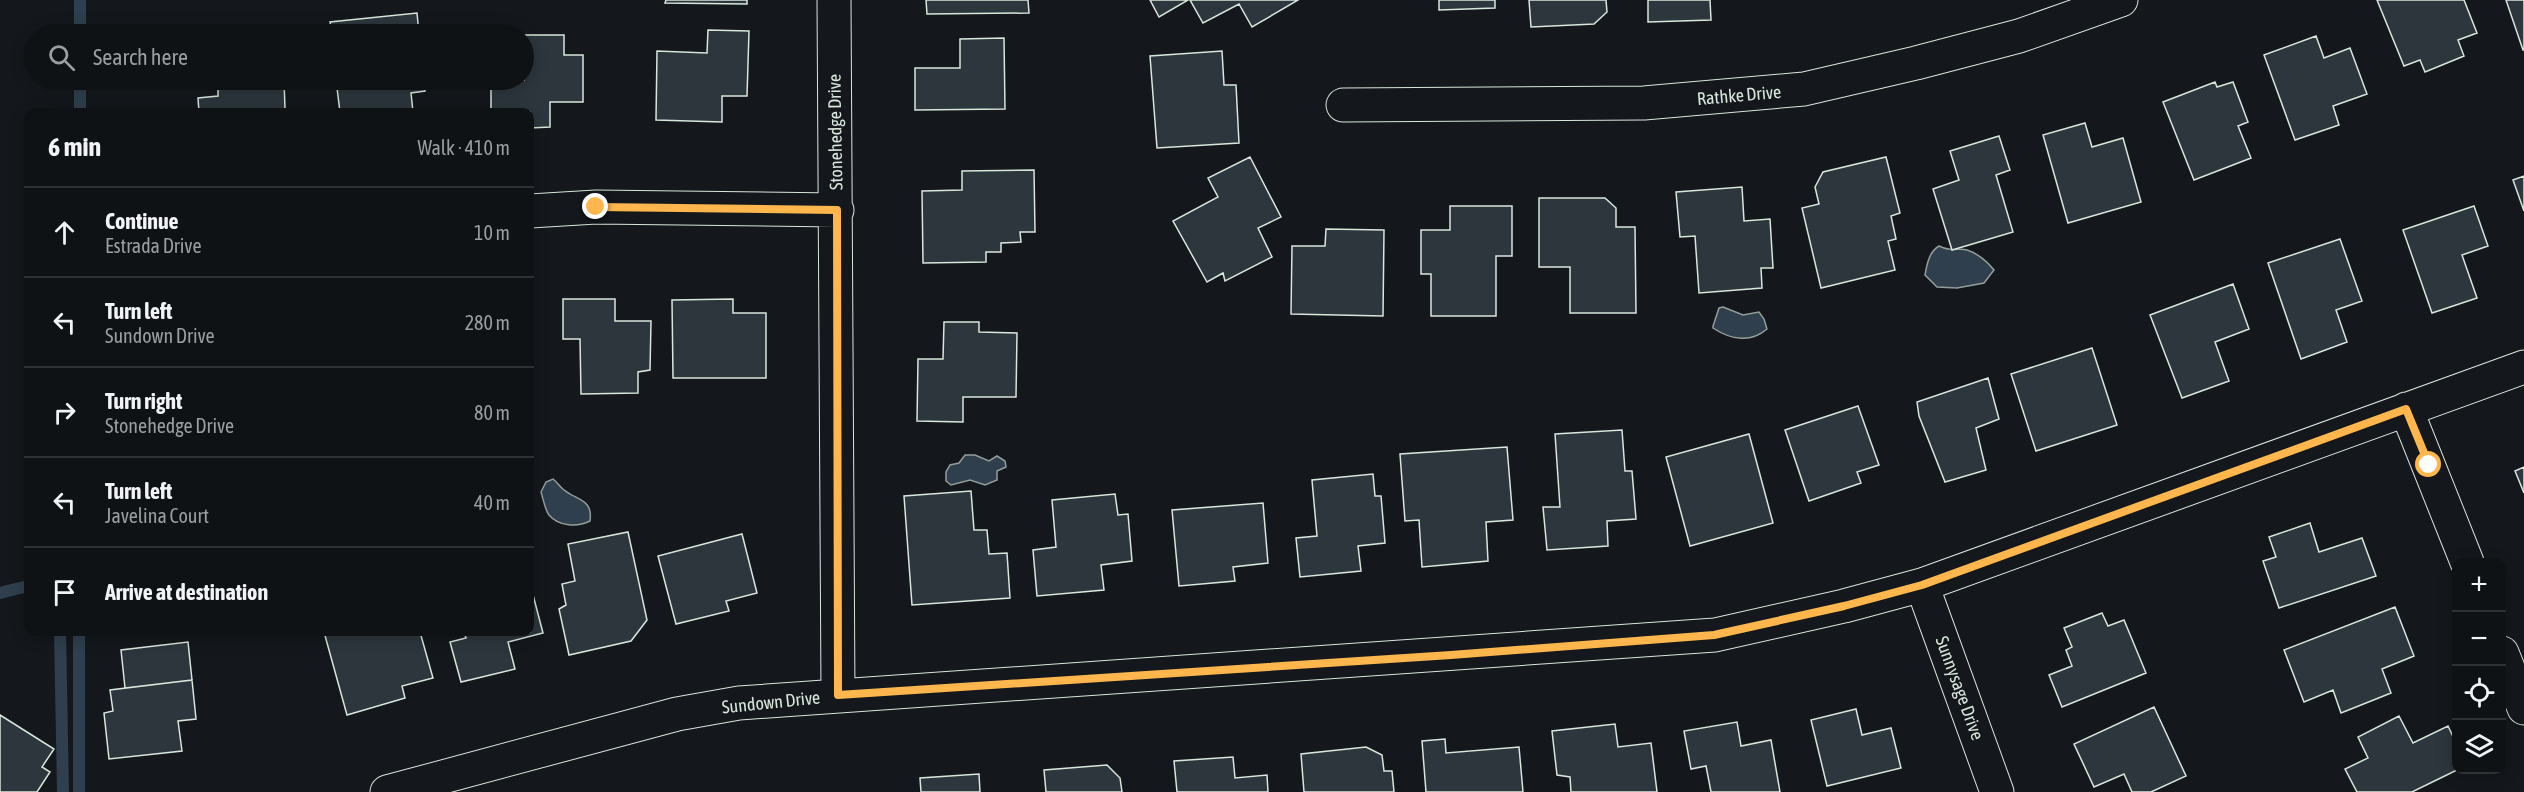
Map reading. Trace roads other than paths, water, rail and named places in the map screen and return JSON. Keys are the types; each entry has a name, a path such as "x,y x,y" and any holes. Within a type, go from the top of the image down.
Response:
{"street":[{"name":"Stonehedge Drive","path":"834,0 838,695"},
{"name":"Rathke Drive","path":"1343,105 1644,103 1804,89 2019,36 2121,0"},
{"path":"534,211 596,207 837,210"},
{"name":"Sundown Drive","path":"387,792 677,714 739,703 1714,635 1844,606 1922,585 2524,367"},
{"path":"2406,409 2465,558"},
{"name":"Sunnysage Drive","path":"1922,585 1997,792"},
{"path":"2506,663 2524,708"}],"water":[{"path":"1939,246 1971,251 1994,270 1984,283 1957,288 1937,287 1925,275 1931,255"},
{"path":"1723,307 1743,315 1759,312 1767,329 1748,338 1734,337 1720,332 1713,326 1719,308"},
{"path":"965,455 975,455 989,461 997,456 1005,461 1006,467 997,471 997,480 985,485 970,480 951,485 946,481 946,472 950,465 959,463"},
{"path":"553,479 564,490 587,504 590,521 569,525 558,522 549,515 541,492 546,482"}],"waterway":[{"path":"80,0 80,24"},
{"path":"80,90 80,108"},
{"path":"0,593 24,587"},
{"path":"60,636 63,792"},
{"path":"79,636 79,792"}]}
